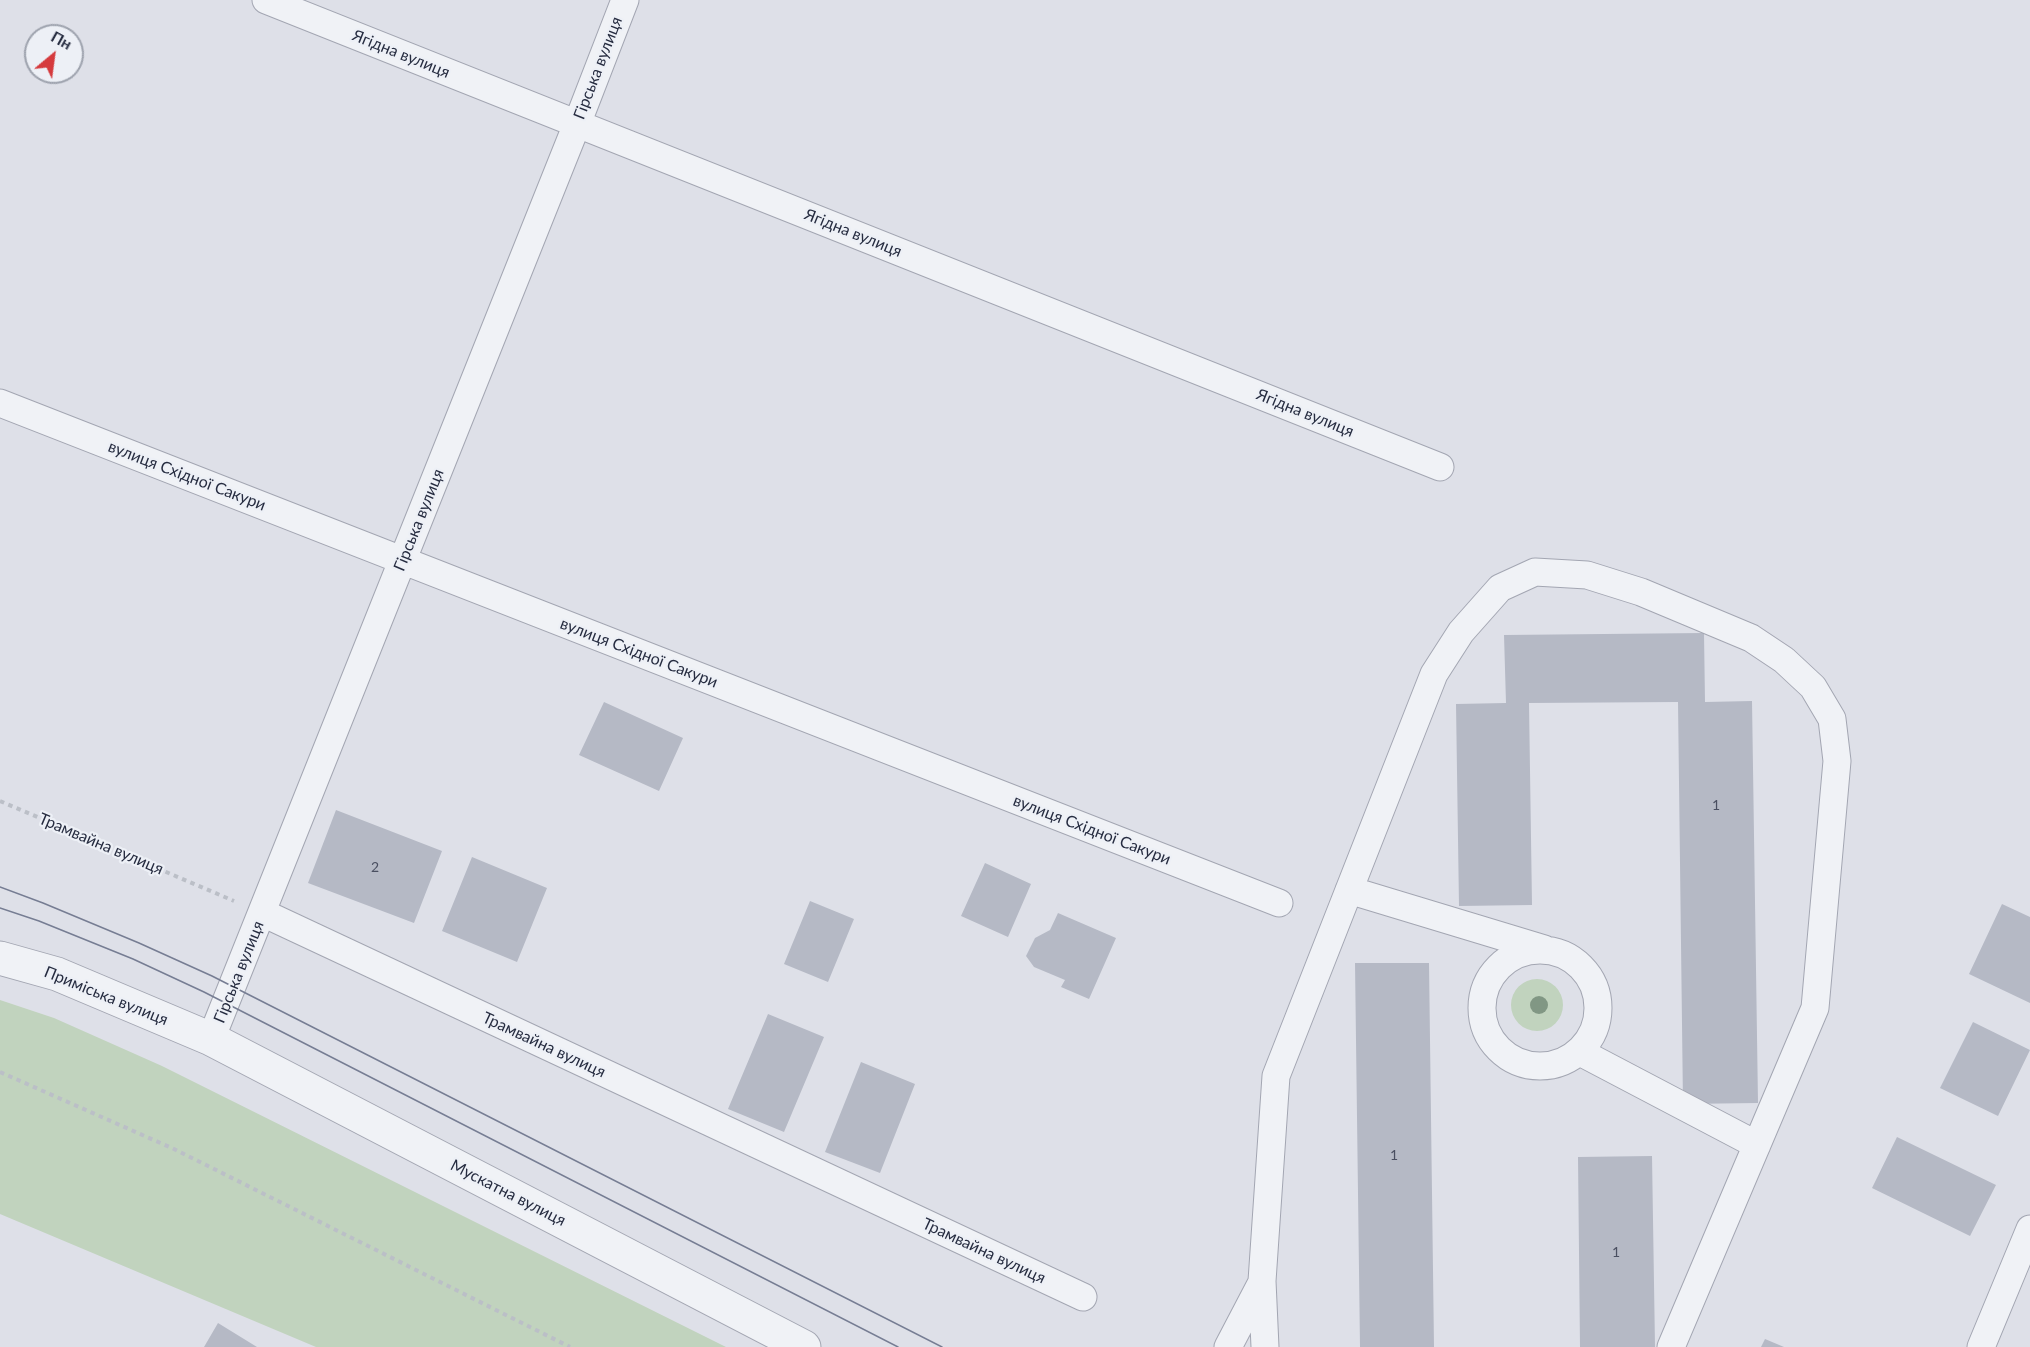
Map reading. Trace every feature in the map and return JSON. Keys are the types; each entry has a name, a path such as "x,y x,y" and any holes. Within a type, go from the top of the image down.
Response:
{"street":[{"name":"Ягідна вулиця","path":"266,0 1440,467"},
{"name":"Гірська вулиця","path":"211,1040 625,0"},
{"name":"вулиця Східної Сакури","path":"0,403 1279,903"},
{"path":"1265,1347 1263,1281 1276,1076 1434,674 1461,632 1500,588 1535,572 1587,575 1641,592 1751,638 1784,660 1813,687 1832,719 1837,761 1815,1008 1671,1347"},
{"path":"1349,890 1564,955 1580,965 1592,981 1598,999 1598,1018 1592,1036 1580,1052 1564,1062 1545,1067 1526,1065 1508,1057 1501,1051 1494,1044 1485,1027 1481,1008 1485,989 1494,972 1508,959 1526,951 1545,950"},
{"name":"Трамвайна вулиця","path":"263,913 1083,1297"},
{"name":"Приміська вулиця","path":"0,958 57,974 211,1040"},
{"name":"Мускатна вулиця","path":"211,1040 804,1347"},
{"path":"1580,1052 1757,1144"},
{"path":"1981,1347 2030,1229"},
{"path":"1228,1347 1263,1281"}],"path":[{"name":"Трамвайна вулиця","path":"0,801 263,913"},
{"path":"0,1072 174,1149 570,1347"}],"green space":[{"path":"1532,979 1542,979 1556,986 1563,1005 1556,1024 1542,1031 1532,1031 1522,1027 1515,1020 1511,1010 1511,1000 1515,990 1522,983"},
{"path":"0,1000 54,1018 162,1066 726,1347 316,1347 0,1214"}],"building":[{"path":"1704,633 1705,702 1752,701 1758,1103 1683,1104 1678,702 1529,703 1532,905 1459,906 1456,704 1506,703 1504,635"},
{"path":"604,702 683,738 659,791 579,755"},
{"path":"336,810 442,851 414,923 308,883"},
{"path":"472,857 547,888 517,962 442,931"},
{"path":"985,863 1031,884 1008,937 961,916"},
{"path":"810,901 854,919 828,982 784,964"},
{"path":"2002,904 2030,917 2030,1003 1969,974"},
{"path":"1058,913 1116,938 1089,999 1061,987 1065,980 1034,967 1026,956 1035,938 1050,930"},
{"path":"1355,963 1429,963 1434,1347 1360,1347"},
{"path":"768,1014 824,1037 784,1132 728,1109"},
{"path":"1973,1022 2030,1050 1998,1116 1940,1088"},
{"path":"861,1062 915,1084 880,1173 825,1152"},
{"path":"1897,1137 1996,1185 1970,1236 1872,1188"},
{"path":"1652,1156 1655,1347 1580,1347 1578,1157"},
{"path":"218,1323 257,1347 204,1347"},
{"path":"1765,1339 1784,1347 1761,1347"}],"tram line":[{"path":"0,887 139,943 212,976 942,1347"},
{"path":"0,908 39,921 133,959 204,992 898,1347"}]}
